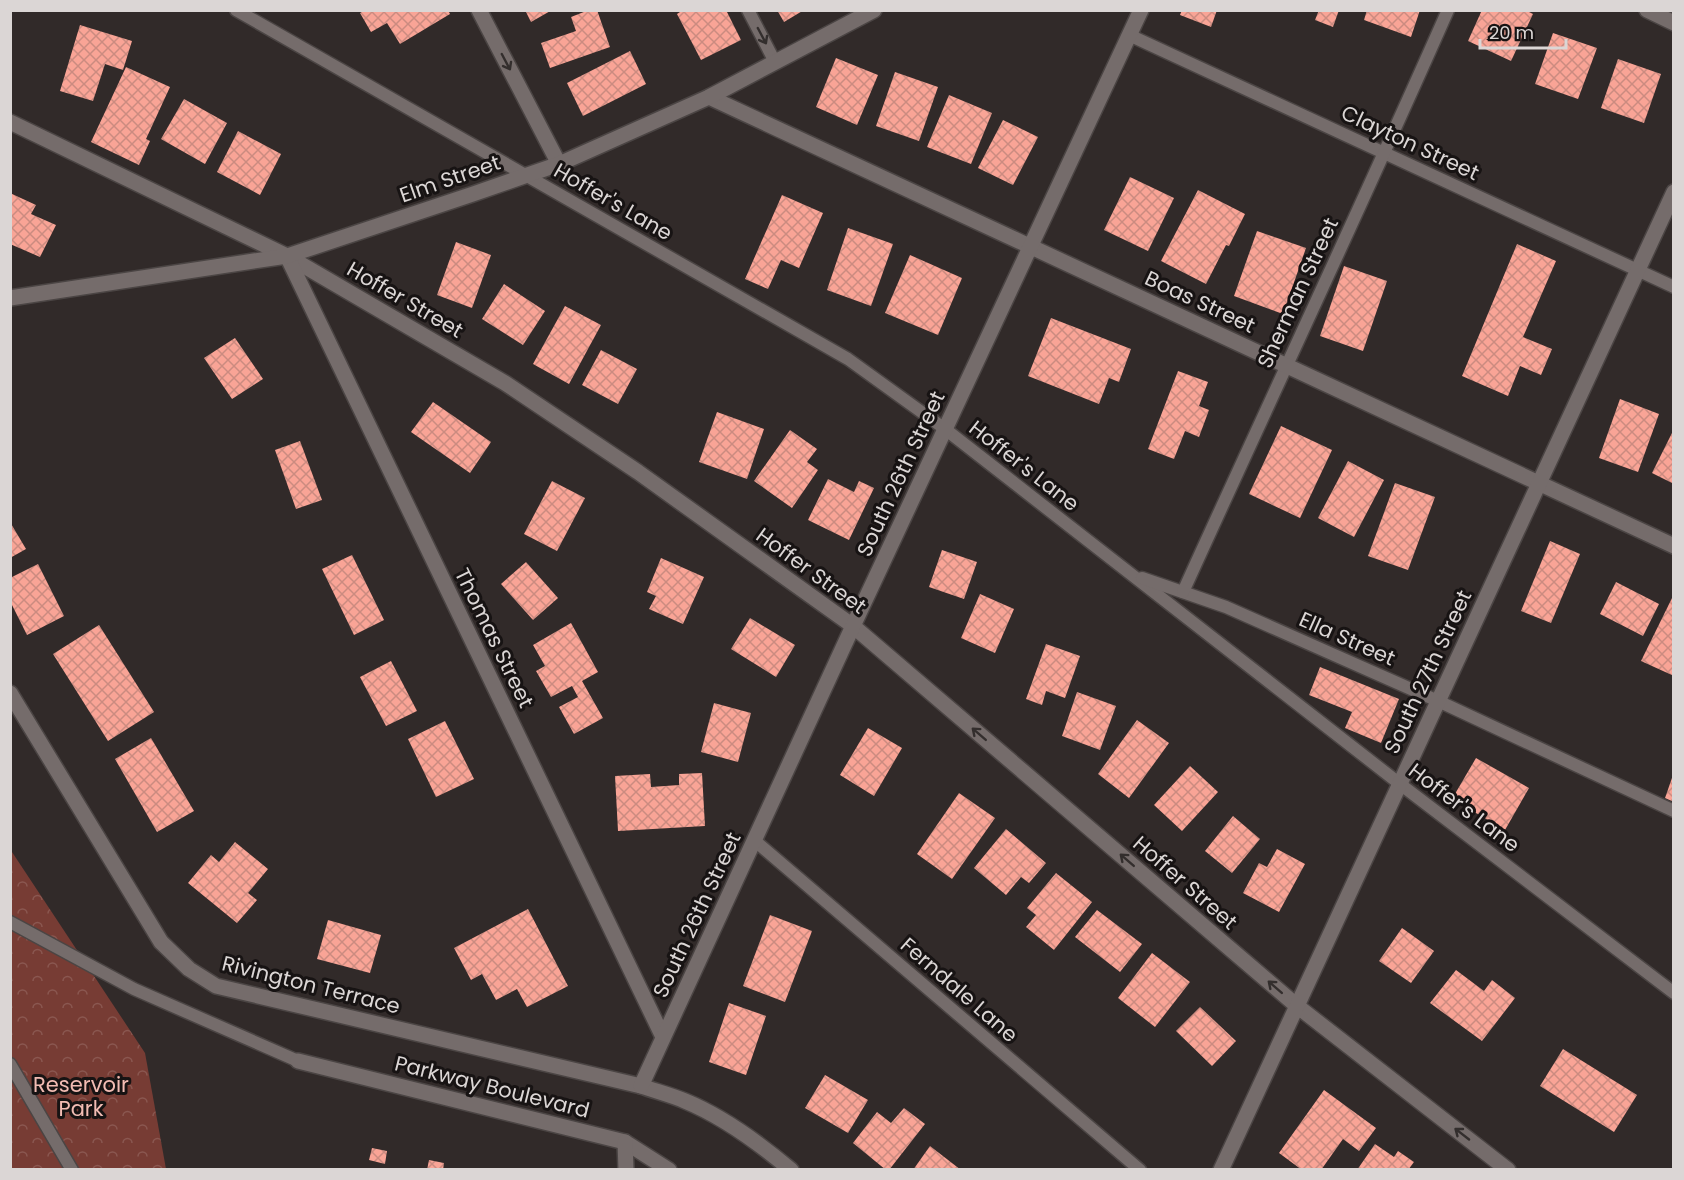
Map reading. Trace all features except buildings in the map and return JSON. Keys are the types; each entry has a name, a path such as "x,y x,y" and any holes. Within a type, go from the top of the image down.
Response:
{"street":[{"path":"479,10 559,164"},
{"name":"Elm Street","path":"10,298 287,256 559,164 709,97 874,10"},
{"name":"South 26th Street","path":"640,1086 1141,10"},
{"path":"1647,10 1674,23"},
{"name":"Boas Street","path":"709,97 1674,546"},
{"name":"Hoffer Street","path":"10,122 287,256 505,383 638,472 853,626 1297,1006 1508,1170"},
{"name":"South 27th Street","path":"1221,1170 1674,192"},
{"name":"Thomas Street","path":"287,256 663,1037"},
{"name":"Rivington Terrace","path":"10,693 161,942 189,969 216,986 640,1086"},
{"name":"Parkway Boulevard","path":"298,1061 625,1142 669,1170"},
{"path":"640,1086 685,1101 720,1119 763,1147 791,1170"},
{"path":"625,1142 626,1170"}],"lane":[{"name":"Hoffer's Lane","path":"236,10 848,359 945,429 1400,784 1674,993"},
{"path":"748,10 775,62"},
{"name":"Sherman Street","path":"1183,592 1385,153 1448,10"},
{"name":"Clayton Street","path":"1129,35 1674,286"},
{"name":"Ella Street","path":"1132,575 1226,607 1438,700 1674,810"},
{"name":"Ferndale Lane","path":"754,840 1140,1170"},
{"path":"10,922 134,989 298,1061"},
{"path":"10,1064 72,1170"}],"green space":[{"name":"Reservoir Park","path":"10,849 145,1053 166,1169 11,1169"}]}
